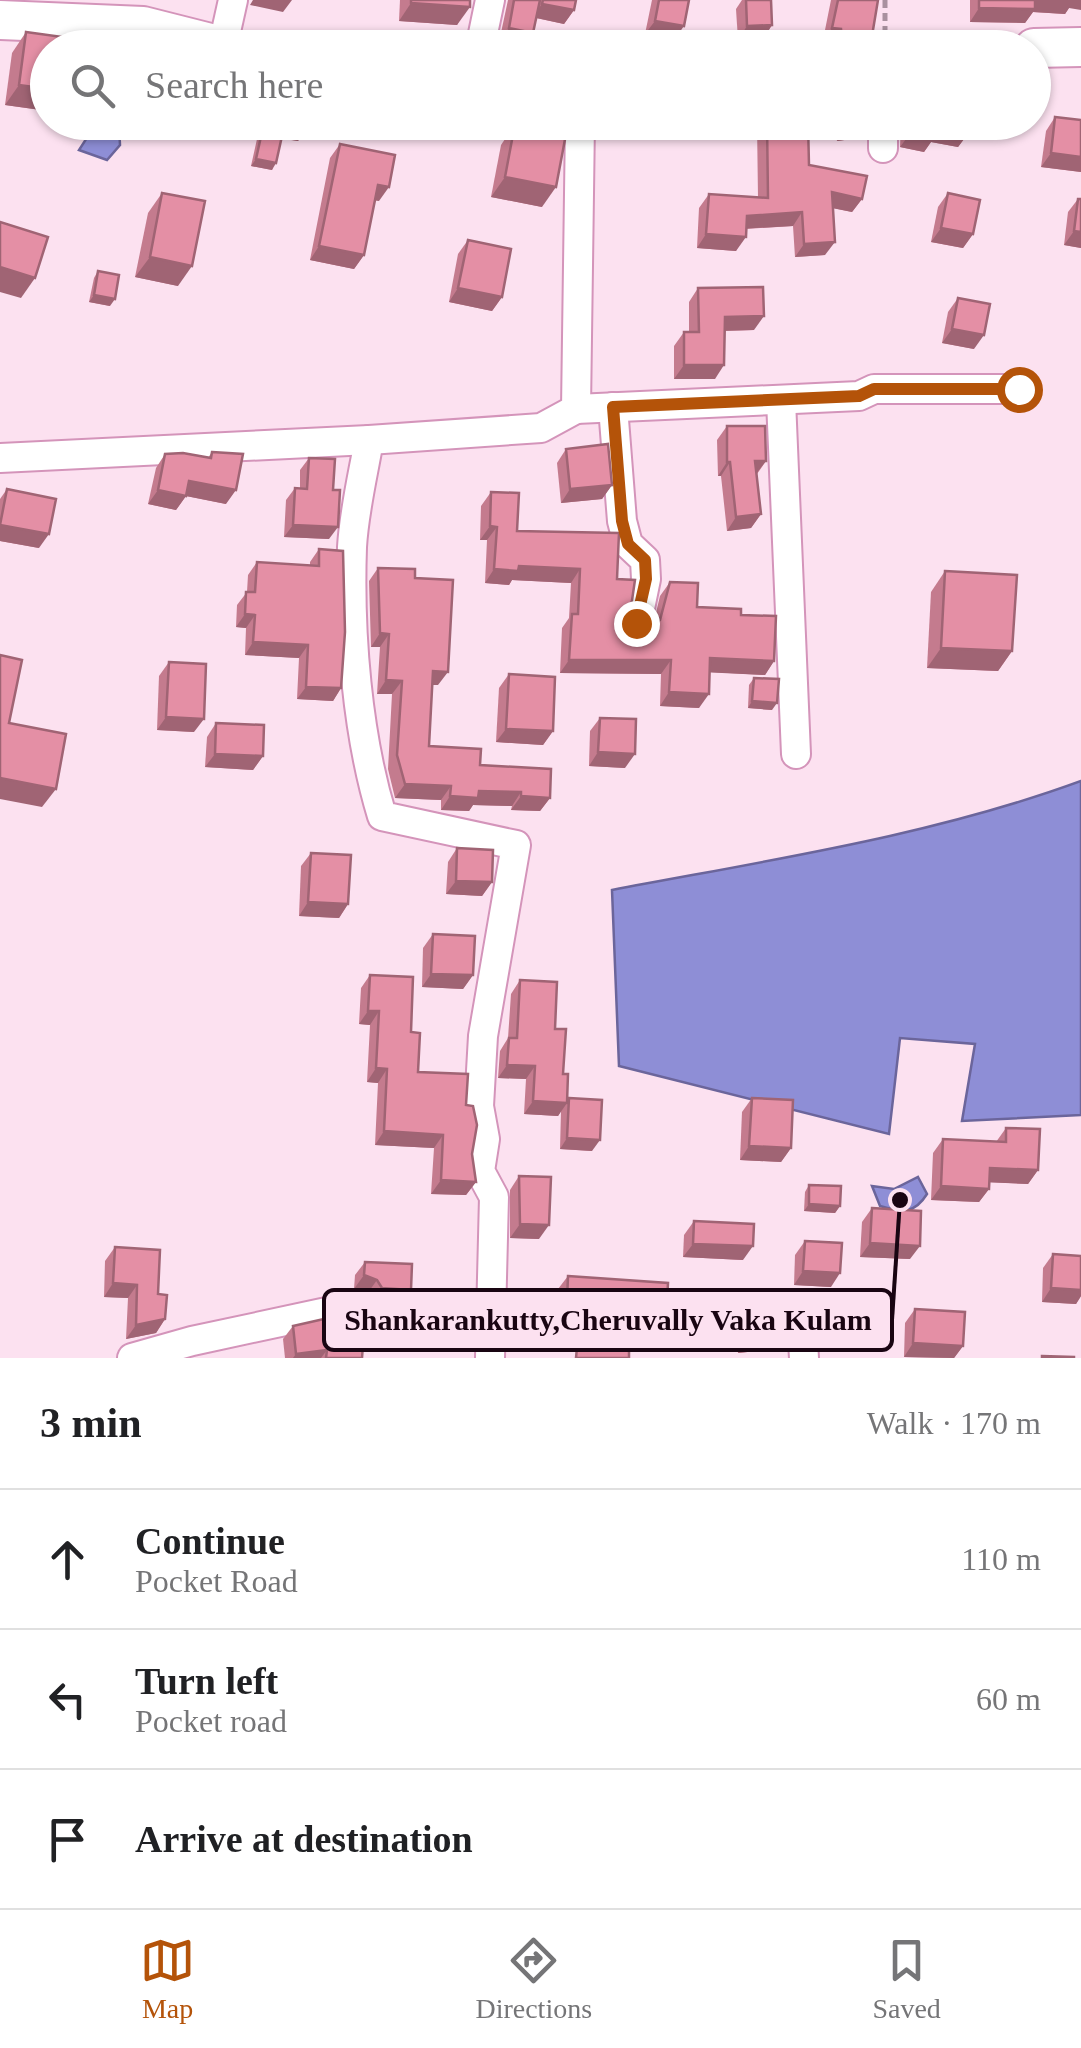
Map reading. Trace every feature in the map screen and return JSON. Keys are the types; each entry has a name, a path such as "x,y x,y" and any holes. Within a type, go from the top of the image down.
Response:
{"main road":[{"path":"12,13 160,30"},
{"path":"1051,47 1081,46"}],"street":[{"path":"229,30 234,0"},
{"path":"484,30 490,0"},
{"path":"576,409 580,140"},
{"path":"0,458 541,428 576,409 859,396 874,389 1019,389"},
{"path":"781,400 796,754"},
{"path":"613,407 622,521 628,544 645,560 646,579 636,623"},
{"path":"369,440 352,544 353,646 372,782 382,816 516,845 482,1036 479,1106 485,1139 480,1171 494,1197 490,1358"},
{"path":"132,1358 355,1306"}],"path":[{"path":"885,0 885,30"}],"water":[{"path":"85,140 120,140 107,160 79,150"},
{"path":"1081,781 1081,1115 962,1121 975,1044 900,1038 889,1134 619,1066 612,890 908,832"},
{"path":"918,1177 927,1194 917,1206 901,1210 880,1206 872,1186 894,1189"}],"building":[{"path":"470,0 470,7 411,3"},
{"path":"514,0 540,0 534,30 509,28"},
{"path":"543,0 576,0 574,10 542,4"},
{"path":"659,0 689,0 684,26 655,21"},
{"path":"746,0 771,0 772,25 747,26"},
{"path":"838,0 878,0 873,30 832,28"},
{"path":"979,0 1035,0 1035,9 979,8"},
{"path":"26,32 30,33 30,87 19,85"},
{"path":"1055,117 1081,120 1081,157 1051,153"},
{"path":"260,140 281,140 276,163 256,159"},
{"path":"512,140 565,140 556,187 505,177"},
{"path":"767,140 808,140 809,165 867,176 862,199 832,192 835,242 804,244 802,212 747,216 746,237 706,234 709,194 768,198"},
{"path":"340,144 395,155 389,187 378,185 364,255 319,246"},
{"path":"162,193 205,201 192,266 150,257"},
{"path":"948,193 980,200 973,234 941,228"},
{"path":"1081,199 1081,232 1074,231"},
{"path":"0,222 48,237 35,278 0,267"},
{"path":"468,240 511,249 502,297 458,288"},
{"path":"98,271 119,275 115,299 94,295"},
{"path":"763,287 764,316 725,317 724,365 684,365 684,332 699,332 698,288"},
{"path":"958,298 990,304 984,335 952,329"},
{"path":"727,426 765,426 766,461 755,461 761,514 736,517 727,462"},
{"path":"608,444 612,485 570,489 566,449"},
{"path":"212,452 243,454 236,490 189,481 186,496 158,490 165,454 211,458"},
{"path":"309,458 335,459 333,490 340,490 338,527 293,525 295,488 307,489"},
{"path":"7,489 56,499 49,534 0,525"},
{"path":"491,492 519,493 517,531 619,533 617,579 635,580 630,614 642,626 660,620 670,582 698,583 697,607 776,616 774,661 710,658 709,694 669,692 671,660 569,660 572,614 578,614 580,569 494,569 497,527 490,526"},
{"path":"319,549 343,551 345,632 341,688 306,687 308,645 253,642 255,615 245,614 246,592 255,592 257,562 319,566"},
{"path":"378,568 415,569 415,578 453,580 448,672 433,671 429,746 481,749 480,765 551,769 550,798 521,796 521,792 479,791 478,798 450,796 451,786 405,784 397,755 402,681 386,680 389,634 380,633"},
{"path":"945,571 1017,575 1012,651 941,648"},
{"path":"0,655 22,660 9,723 66,734 56,789 0,778"},
{"path":"169,662 206,664 204,719 166,717"},
{"path":"509,674 555,677 553,731 506,729"},
{"path":"754,678 779,679 777,703 752,701"},
{"path":"600,718 636,719 635,754 598,752"},
{"path":"216,723 264,725 263,756 215,754"},
{"path":"457,848 493,850 492,882 456,881"},
{"path":"311,853 351,855 348,904 308,902"},
{"path":"433,934 475,936 473,975 431,974"},
{"path":"370,975 413,977 411,1032 420,1033 418,1072 468,1074 466,1105 473,1106 477,1125 472,1154 476,1182 441,1180 443,1135 384,1131 387,1069 376,1068 379,1011 368,1011"},
{"path":"520,980 557,982 555,1029 566,1029 563,1074 568,1074 567,1103 533,1101 535,1066 507,1065 509,1038 517,1038"},
{"path":"569,1098 602,1100 600,1140 567,1138"},
{"path":"752,1098 793,1100 791,1148 749,1146"},
{"path":"1006,1128 1040,1129 1038,1170 990,1168 989,1189 941,1186 943,1139 1006,1142"},
{"path":"519,1176 551,1177 549,1225 520,1224"},
{"path":"809,1185 841,1186 840,1206 809,1204"},
{"path":"872,1208 921,1211 920,1246 870,1243"},
{"path":"694,1221 754,1224 753,1246 693,1244"},
{"path":"805,1241 842,1243 840,1273 803,1271"},
{"path":"115,1247 160,1250 158,1294 167,1295 165,1319 136,1325 137,1285 113,1283"},
{"path":"1053,1254 1081,1256 1081,1290 1051,1288"},
{"path":"365,1262 412,1264 411,1290 382,1288 377,1280 364,1275"},
{"path":"568,1276 668,1283 667,1301 681,1302 679,1336 633,1334 635,1306 567,1302"},
{"path":"915,1309 965,1312 963,1346 913,1343"},
{"path":"359,1311 362,1358 326,1358 327,1350 296,1354 293,1326"},
{"path":"577,1347 629,1350 629,1358 576,1358"}],"place":[{"name":"Shankarankutty,Cheruvally Vaka Kulam","path":"900,1200"}],"route":[{"path":"636,623 646,579 645,560 628,544 622,521 613,407 859,396 874,389 1019,389"}]}
